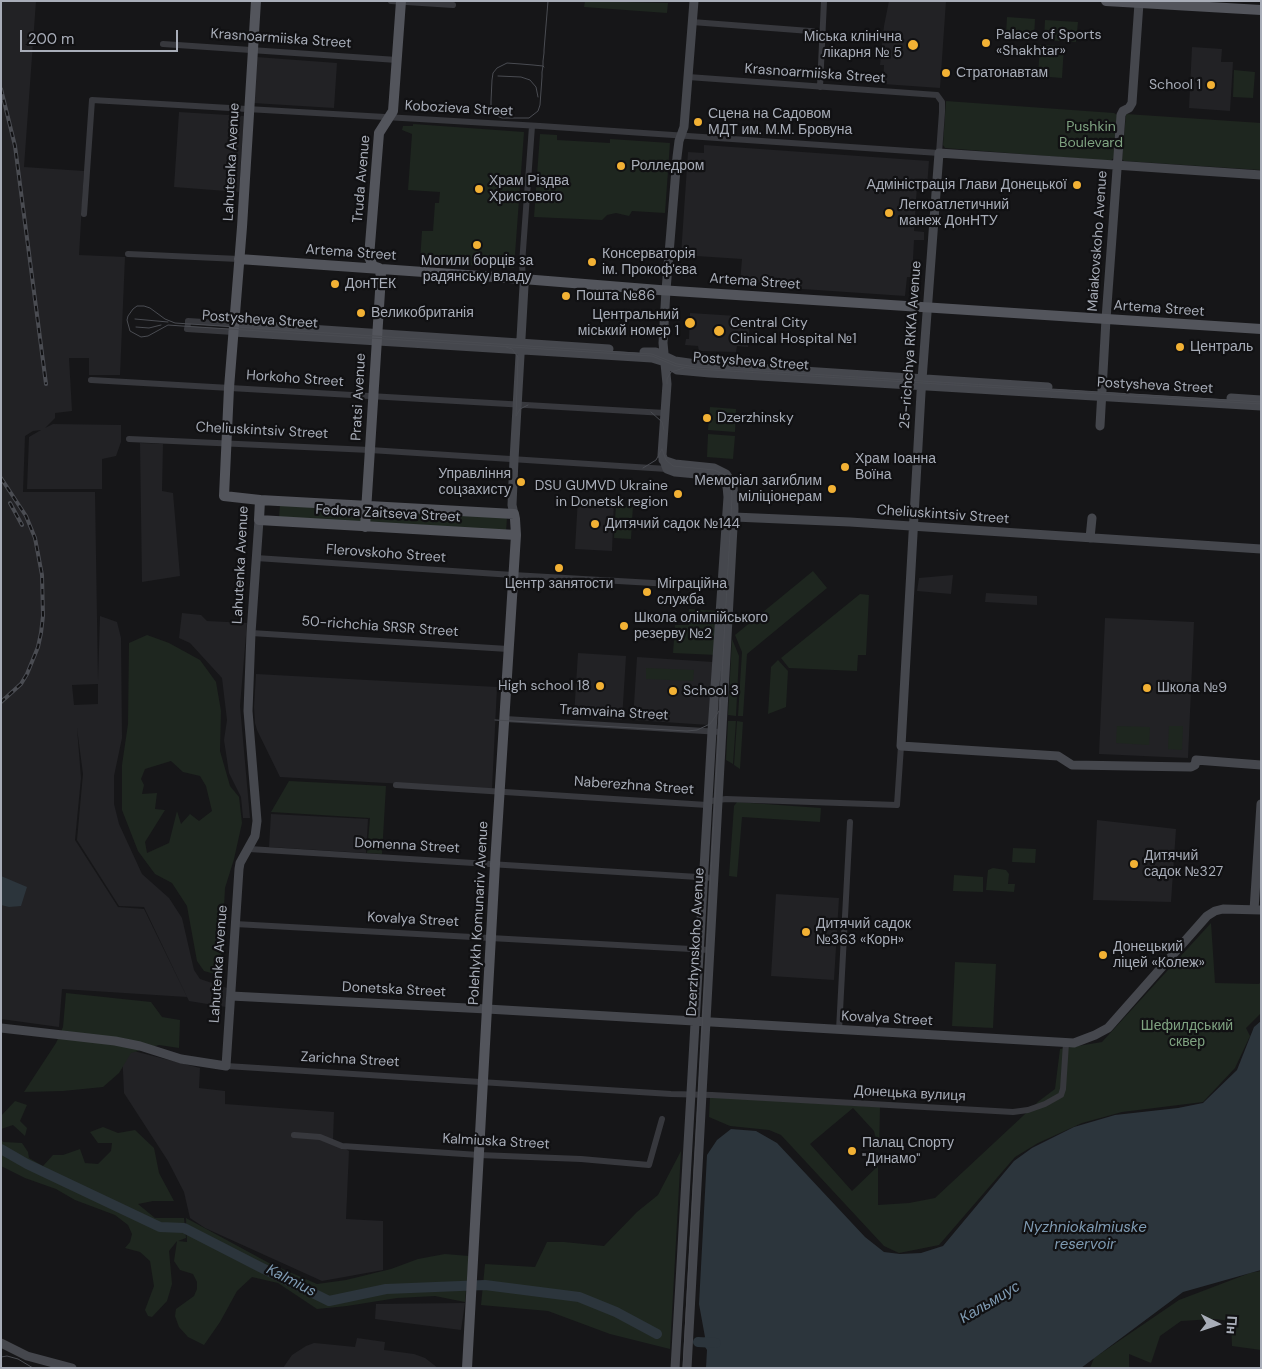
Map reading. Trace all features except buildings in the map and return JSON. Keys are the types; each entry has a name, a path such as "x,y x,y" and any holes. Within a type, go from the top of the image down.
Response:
{"main road":[{"name":"Lahutenka Avenue","path":"256,1 229,388 224,496 260,500 259,520"},
{"path":"1106,1 1186,4 1261,10"},
{"name":"Truda Avenue","path":"379,268 373,266 369,257 379,133 383,124 390,118 394,104 401,2"},
{"name":"Artema Street","path":"239,260 1261,329"},
{"name":"Pratsi Avenue","path":"365,526 381,276 379,268"},
{"name":"Fedora Zaitseva Street","path":"260,500 514,514"},
{"name":"Polehlykh Komunariv Avenue","path":"467,1368 495,864 516,535 514,514"},
{"name":"Fedora Zaitseva Street","path":"259,520 516,535"}],"street":[{"path":"391,1 453,5"},
{"path":"694,1 684,127 677,157 666,290 663,343 667,384 662,460 666,469 675,472 713,475 722,479 727,486 730,520"},
{"path":"820,87 824,1"},
{"name":"Maiakovskoho Avenue","path":"1100,426 1121,115 1132,103 1139,3"},
{"path":"692,22 823,32"},
{"name":"Krasnoarmiiska Street","path":"162,44 397,60"},
{"name":"Krasnoarmiiska Street","path":"688,77 931,94 939,97"},
{"name":"25-richchya RKKA Avenue","path":"897,806 922,382 942,112 939,97"},
{"name":"Kobozieva Street","path":"84,214 92,100 532,126 939,153"},
{"path":"517,406 524,286 522,264 532,126"},
{"path":"939,153 1261,175"},
{"name":"Artema Street","path":"128,254 239,260"},
{"name":"Postysheva Street","path":"234,328 187,329 188,321 234,328 377,338 521,343 656,352 677,370 684,371 1261,400"},
{"name":"Postysheva Street","path":"664,359 696,364 922,382"},
{"path":"667,384 669,377 684,371"},
{"name":"Horkoho Street","path":"91,380 517,406 528,405 665,413"},
{"name":"Postysheva Street","path":"1102,393 1261,406"},
{"name":"Polehlykh Komunariv Avenue","path":"514,514 512,499 517,406"},
{"name":"Cheliuskintsiv Street","path":"129,439 370,450 666,469"},
{"path":"662,460 676,464 714,468 726,474 733,485 730,520"},
{"path":"1090,538 1092,518"},
{"name":"Lahutenka Avenue","path":"226,1066 239,869 240,863 255,836 257,821 248,711 251,632 259,520"},
{"name":"Cheliuskintsiv Street","path":"730,520 913,527 1261,549"},
{"name":"Dzerzhynskoho Avenue","path":"675,1368 695,1021 714,878 717,731 723,587 730,520"},
{"name":"Dzerzhynskoho Avenue","path":"687,1368 706,1021 704,878 708,805 717,731 730,520"},
{"name":"Flerovskoho Street","path":"256,558 513,575"},
{"path":"513,575 723,587"},
{"name":"50-richchia SRSR Street","path":"251,632 508,649"},
{"name":"Tramvaina Street","path":"505,719 717,731"},
{"path":"901,746 1058,756 1072,764 1191,767 1195,765 1196,760 1261,765"},
{"name":"Naberezhna Street","path":"396,785 708,805 711,801 726,799 897,806"},
{"path":"1066,1044 1082,1041 1108,1028 1207,916 1223,909 1258,910 1261,804"},
{"path":"839,1030 850,822"},
{"name":"Domenna Street","path":"249,849 714,878"},
{"name":"Kovalya Street","path":"236,924 704,950"},
{"name":"Donetska Street","path":"231,996 706,1021"},
{"name":"Kovalya Street","path":"706,1021 1066,1044"},
{"name":"Zarichna Street","path":"1,1028 115,1041 140,1046 181,1059 226,1066 671,1094 702,1094"},
{"name":"Донецька вулиця","path":"702,1094 919,1108 1013,1112 1028,1110 1045,1104 1061,1095 1066,1044"},
{"name":"Kalmiuska Street","path":"294,1135 320,1137 342,1146 479,1155 581,1159 649,1165 662,1119"},
{"path":"1,1344 27,1356 72,1368"}],"shaded area":[{"path":"1,1 36,1 24,167 84,171 79,255 125,257 120,375 89,375 89,358 69,358 72,411 55,413 55,418 45,428 53,424 121,425 121,442 116,456 102,459 102,489 27,489 29,437 41,430 33,431 25,436 23,492 95,492 98,681 100,616 117,622 121,638 122,738 114,776 114,804 119,824 142,874 169,898 182,918 194,970 200,979 227,988 226,1007 189,1001 144,907 119,906 77,840 83,774 77,728 81,778 75,840 118,907 144,909 187,997 62,989 59,1027 1,1019","holes":["98,684 98,704 74,705 72,685"]},
{"name":"Міська клінічна лікарня № 5","path":"889,1 946,1 940,88 883,84 884,65 880,65"},
{"name":"School 1","path":"1192,47 1222,49 1221,62 1233,62 1230,111 1189,108"},
{"path":"256,57 337,63 334,108 253,103"},
{"path":"179,112 244,116 239,192 174,187"},
{"path":"704,145 929,161 927,187 917,186 914,231 924,232 924,240 914,240 912,277 907,277 905,296 773,287 773,284 740,282 742,259 681,255 688,152 704,153"},
{"name":"Central City Clinical Hospital №1","path":"690,313 737,316 737,323 750,324 748,347 737,346 736,352 699,351 698,346 685,345 686,339 689,339"},
{"path":"140,443 163,444 162,491 173,493 180,576 142,582"},
{"name":"Дитячий садок №144","path":"578,498 614,500 612,551 575,549"},
{"path":"953,575 951,594 917,591 919,578"},
{"path":"986,593 1037,596 1037,605 985,602"},
{"path":"182,613 201,615 207,621 247,623 240,706 250,818 243,818 241,797 229,773 224,740 227,720 222,678 190,643 179,638"},
{"name":"Школа №9","path":"1105,618 1194,622 1188,758 1099,754"},
{"name":"High school 18","path":"578,653 626,656 622,720 574,716"},
{"name":"School 3","path":"637,657 713,662 709,725 633,720"},
{"path":"256,674 497,687 492,789 280,777 255,723"},
{"path":"271,814 368,819 366,853 269,847"},
{"name":"Дитячий садок №327","path":"1097,820 1176,829 1171,902 1093,900"},
{"name":"Дитячий садок №363 «Корн»","path":"776,894 839,898 834,980 771,976"},
{"path":"122,1048 200,1068 199,1088 225,1091 225,1104 334,1112 333,1140 349,1151 346,1219 383,1221 383,1270 322,1281 205,1228 190,1218 184,1192 168,1161 124,1093"},
{"path":"465,1303 461,1330 375,1319 376,1304"},
{"path":"357,1338 385,1342 384,1350 414,1354 425,1358 438,1368 283,1368 292,1355 306,1346 314,1343 355,1347"}],"green space":[{"path":"585,1 668,3 667,13 584,7"},
{"path":"1007,17 1035,19 1034,38 1006,36"},
{"path":"1045,20 1078,22 1076,42 1044,40"},
{"path":"1040,45 1064,46 1062,78 1038,76"},
{"path":"1234,70 1255,72 1253,98 1233,97"},
{"name":"Pushkin Boulevard","path":"946,101 1114,113 1117,115 1115,157 1110,161 945,148 943,145"},
{"name":"Pushkin Boulevard","path":"1126,114 1261,123 1261,170 1124,161 1122,159"},
{"path":"413,124 524,132 514,268 420,262 422,231 433,231 435,203 439,203 440,192 408,190 412,134 402,130 403,126 413,126"},
{"path":"540,134 557,135 557,140 610,143 610,139 670,143 665,213 632,211 629,216 616,213 607,215 602,220 534,217"},
{"path":"710,407 736,409 735,432 708,430"},
{"path":"708,434 735,436 733,459 707,457"},
{"path":"280,504 362,509 361,523 279,518"},
{"path":"616,504 633,505 631,539 614,538"},
{"path":"369,509 507,517 506,532 368,525"},
{"path":"813,571 827,588 747,654 743,716 738,716 742,652 735,635"},
{"path":"860,594 869,595 866,655 858,655 857,671 789,668 781,658"},
{"path":"689,609 719,611 717,655 673,653 675,625 689,625"},
{"path":"147,635 169,643 200,660 216,682 221,711 220,751 230,786 239,797 242,823 225,888 221,965 219,972 215,974 204,971 197,961 187,906 172,883 155,874 138,851 122,810 122,765 128,724 129,643","holes":["171,761 183,772 200,776 206,786 212,811 199,821 190,814 181,824 177,811 169,843 147,853 145,842 165,810 155,809 157,793 142,794 144,785 141,779 145,769"]},
{"path":"732,639 739,656 736,716 728,715"},
{"path":"778,660 788,671 786,707 768,714 771,667"},
{"path":"646,668 694,670 693,681 646,679"},
{"path":"728,721 736,721 733,764 726,760"},
{"path":"737,721 743,722 740,769 734,765"},
{"path":"1117,726 1150,727 1149,745 1116,743"},
{"path":"1169,726 1183,726 1182,750 1168,749"},
{"path":"289,781 386,786 382,854 367,853 370,818 271,812"},
{"path":"737,802 821,808 820,822 742,817 737,877 729,876 734,806"},
{"path":"1013,848 1036,849 1035,863 1012,862"},
{"path":"993,868 1006,870 1009,874 1008,884 1015,884 1014,892 986,890 988,870"},
{"path":"954,875 983,877 983,892 953,891"},
{"name":"Шефилдський сквер","path":"1211,923 1215,983 1259,984 1261,982 1261,1013 1246,1028 1250,1036 1235,1068 1203,1102 1122,1112 1082,1123 1038,1143 1015,1157 939,1245 899,1253 884,1246 781,1135 769,1130 730,1126 709,1117 710,1097 880,1107 879,1152 874,1131 853,1108 810,1144 852,1191 878,1166 878,1205 909,1203 935,1198 1039,1101 1055,1089 1060,1049 1102,1042"},
{"path":"955,962 996,964 993,1028 952,1026"},
{"path":"66,993 151,1002 162,1017 180,1020 179,1048 159,1045 131,1053 119,1073 103,1087 24,1092 56,1043 63,1027"},
{"path":"15,1101 27,1105 20,1121 27,1128 25,1136 13,1125 1,1129 1,1116"},
{"path":"103,1127 118,1133 135,1130 154,1148 159,1173 174,1201 153,1201 138,1204 155,1218 184,1218 186,1238 178,1241 187,1242 186,1218 269,1263 317,1284 346,1280 391,1269 418,1259 445,1254 469,1256 465,1302 435,1296 397,1298 317,1309 278,1283 252,1277 237,1291 220,1322 204,1345 188,1337 179,1327 175,1316 176,1309 194,1296 197,1289 197,1282 193,1274 180,1270 174,1261 177,1241 169,1251 172,1284 167,1301 152,1317 148,1316 145,1310 154,1286 150,1261 140,1252 125,1248 130,1242 132,1234 128,1225 115,1215 75,1200 56,1189 25,1178 1,1166 1,1139 3,1142 22,1143 28,1152 29,1158 43,1166 53,1155 63,1155 80,1149 85,1163 98,1164 111,1151 112,1143 98,1143 90,1132"},
{"path":"681,1151 670,1349 610,1334 548,1311 481,1305 485,1264 535,1267 547,1242 604,1246 637,1212 658,1195"},
{"path":"1261,1271 1261,1350 1232,1346 1231,1321 1214,1319 1181,1321 1160,1336 1151,1363 1129,1354 1129,1368 1090,1368 1094,1358 1179,1300 1250,1273"}],"water":[{"path":"1,876 27,887 21,906 9,907 1,905"},
{"name":"Nyzhniokalmiuske reservoir","path":"1261,1021 1261,1270 1183,1292 1081,1368 706,1368 707,1350 702,1342 705,1337 699,1304 707,1155 717,1140 731,1129 756,1131 777,1143 865,1237 884,1252 900,1254 921,1253 943,1246 1014,1161 1032,1148 1074,1127 1115,1115 1178,1108 1203,1103 1237,1070 1254,1027"}],"waterway":[{"name":"Kalmius","path":"1,1149 27,1164 160,1227 184,1228 329,1301 386,1289 485,1285 579,1297 616,1312 657,1334"},
{"name":"Кальмиус","path":"698,1342 716,1343"}],"tram line":[{"path":"544,67 543,66 507,63 497,68 493,73 491,101 491,107 497,116 502,118 529,118 538,111 540,105 542,72 543,66 548,1"},
{"path":"498,76 521,77 530,80 536,87 538,97"},
{"path":"1261,402 696,367 677,364 652,354 175,323 144,306 137,306 133,309 127,320 130,331 141,337 148,336 168,325 652,356 676,366 696,369 1261,404"},
{"path":"135,319 168,322"},
{"path":"136,327 149,328 161,325"},
{"path":"506,347 512,349 518,357 516,416"},
{"path":"667,384 667,379 671,372 684,368"},
{"path":"516,416 520,409 528,405"},
{"path":"651,412 662,422 664,430"},
{"path":"662,449 666,460 673,466 714,470 725,475 731,485 732,497 683,1368"},
{"path":"643,468 656,460 662,449"},
{"path":"495,720 687,731 697,730 710,724 719,711"},
{"path":"1,1357 7,1356 18,1359 33,1368"}],"railway":[{"path":"1,89 15,146 46,384"},
{"path":"1,478 26,516 35,538 42,575 43,616 38,647 27,674 21,684 1,702"},
{"path":"10,503 22,525"}],"place":[{"name":"Palace of Sports «Shakhtar»","path":"986,43"},
{"name":"Міська клінічна лікарня № 5","path":"913,45"},
{"name":"Стратонавтам","path":"946,73"},
{"name":"School 1","path":"1211,85"},
{"name":"Сцена на Садовом МДТ им. М.М. Бровуна","path":"698,122"},
{"name":"Ролледром","path":"621,166"},
{"name":"Адміністрація Глави Донецької","path":"1077,185"},
{"name":"Храм Різдва Христового","path":"479,189"},
{"name":"Легкоатлетичний манеж ДонНТУ","path":"889,213"},
{"name":"Могили борців за радянську владу","path":"477,245"},
{"name":"Консерваторія ім. Прокоф'єва","path":"592,262"},
{"name":"ДонТЕК","path":"335,284"},
{"name":"Пошта №86","path":"566,296"},
{"name":"Великобританія","path":"361,313"},
{"name":"Центральний міський номер 1","path":"690,323"},
{"name":"Central City Clinical Hospital №1","path":"719,331"},
{"name":"Централь","path":"1180,347"},
{"name":"Dzerzhinsky","path":"707,418"},
{"name":"Храм Іоанна Воїна","path":"845,467"},
{"name":"Управління соцзахисту","path":"521,482"},
{"name":"Меморіал загиблим міліціонерам","path":"832,489"},
{"name":"DSU GUMVD Ukraine in Donetsk region","path":"678,494"},
{"name":"Дитячий садок №144","path":"595,524"},
{"name":"Центр занятости","path":"559,568"},
{"name":"Міграційна служба","path":"647,592"},
{"name":"Школа олімпійського резерву №2","path":"624,626"},
{"name":"High school 18","path":"600,686"},
{"name":"Школа №9","path":"1147,688"},
{"name":"School 3","path":"673,691"},
{"name":"Дитячий садок №327","path":"1134,864"},
{"name":"Дитячий садок №363 «Корн»","path":"806,932"},
{"name":"Донецький ліцей «Колеж»","path":"1103,955"},
{"name":"Палац Спорту \"Динамо\"","path":"852,1151"}]}
